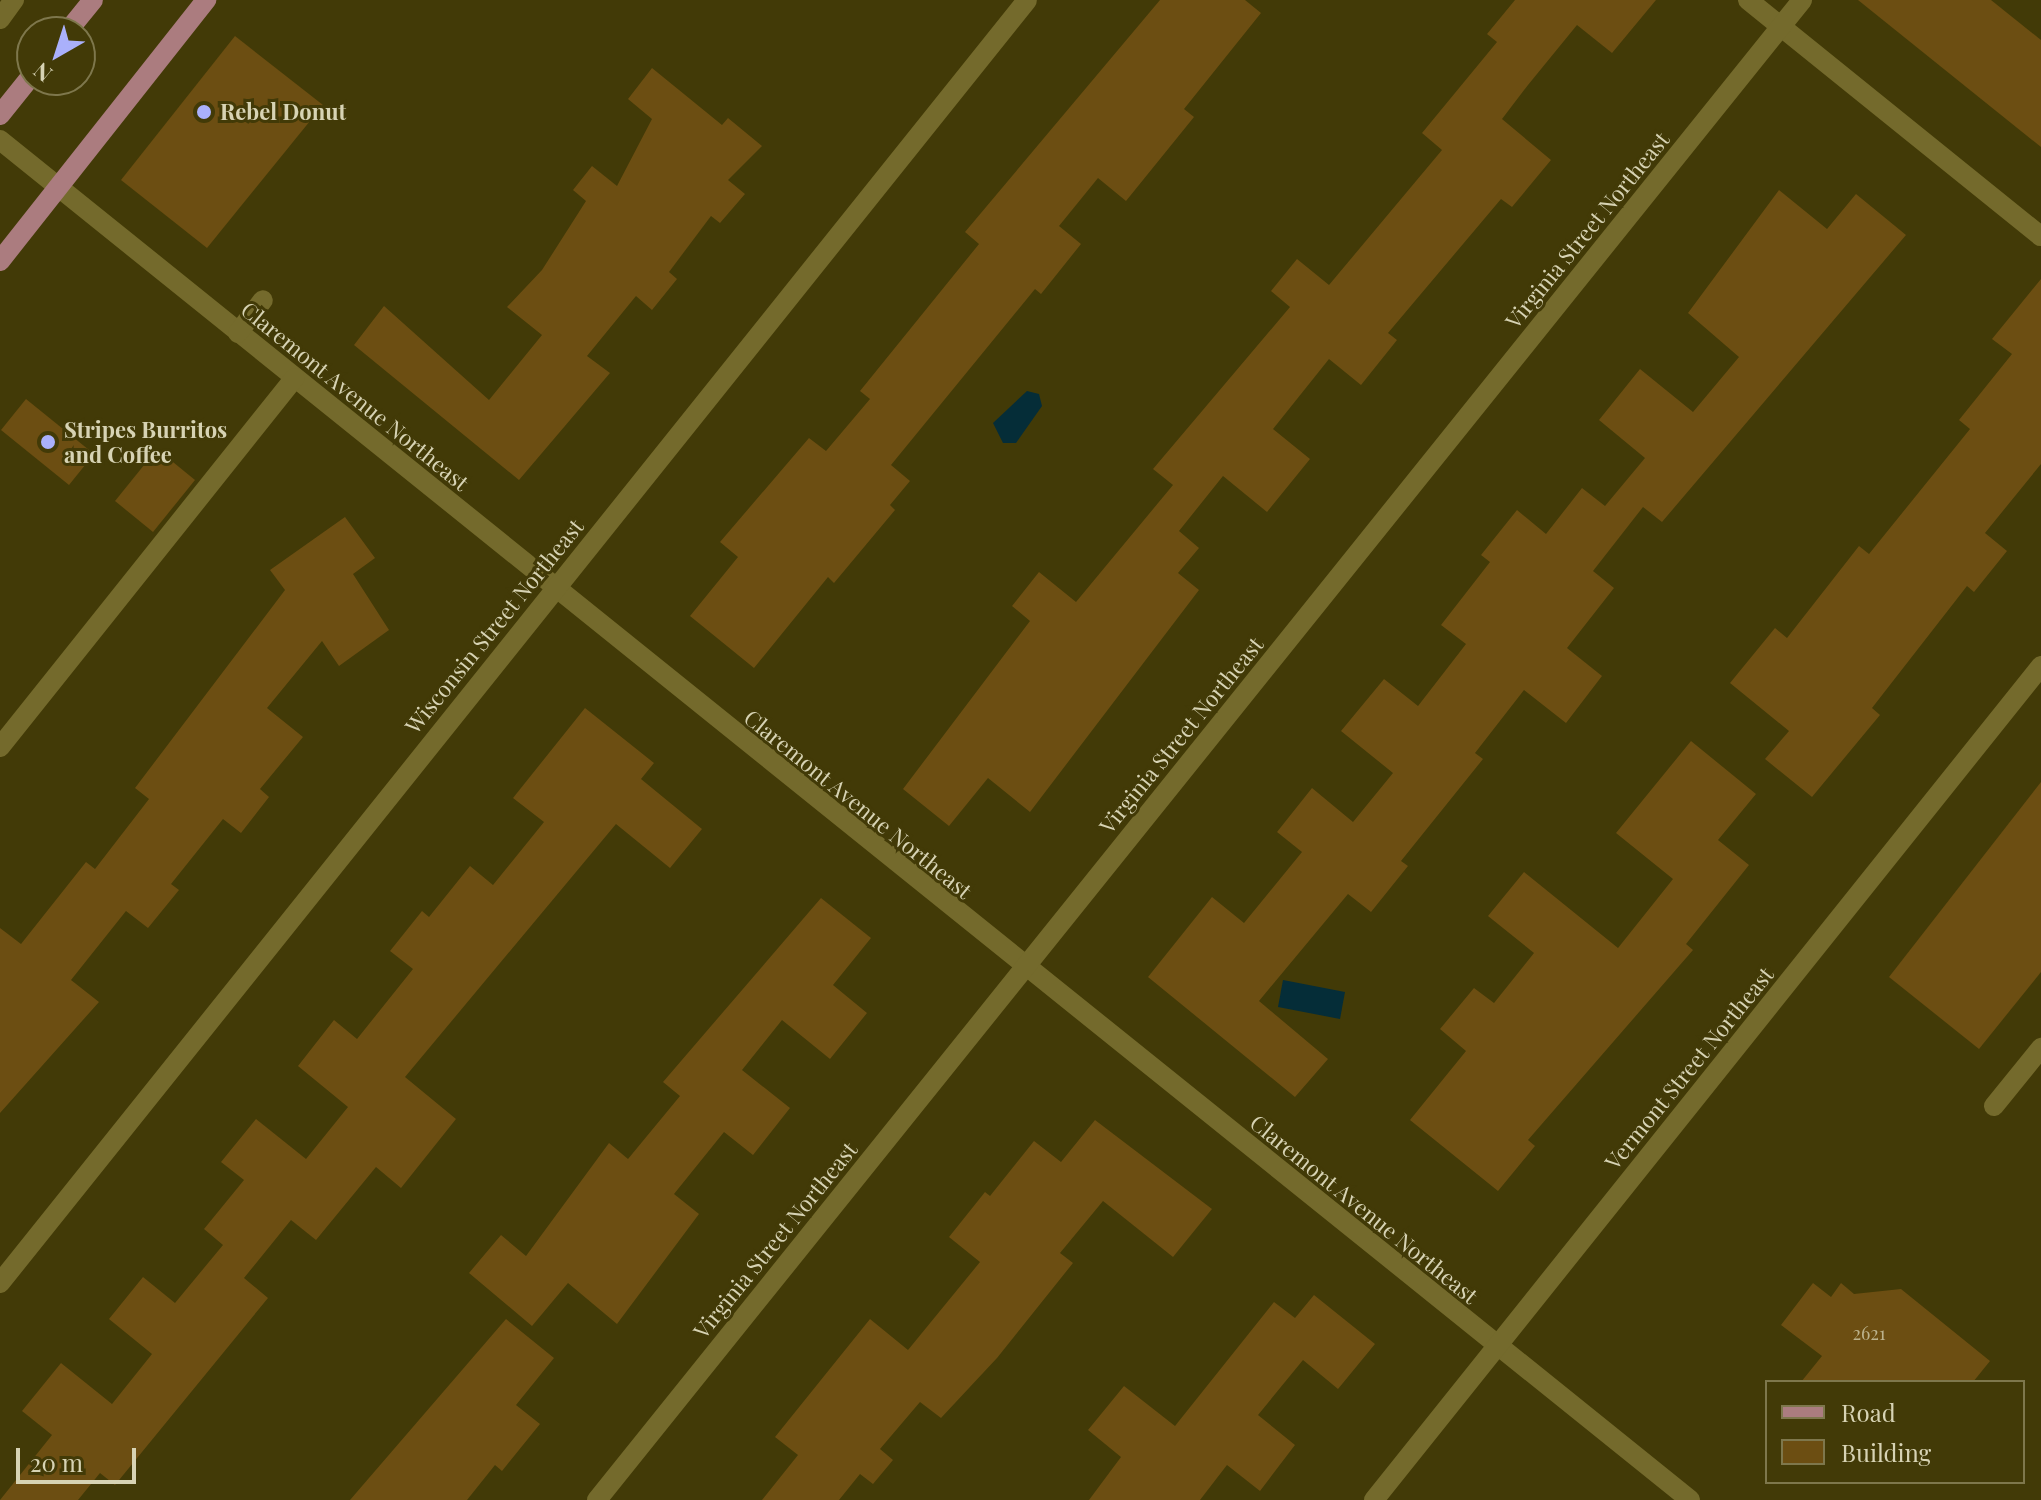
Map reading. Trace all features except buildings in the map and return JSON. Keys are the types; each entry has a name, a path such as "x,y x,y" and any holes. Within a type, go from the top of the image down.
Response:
{"main road":[{"path":"80,16 93,0"},
{"path":"0,261 206,0"},
{"path":"0,115 16,95"}],"street":[{"path":"0,19 14,0"},
{"name":"Wisconsin Street Northeast","path":"0,1283 1027,0"},
{"path":"1748,0 2041,236"},
{"name":"Virginia Street Northeast","path":"597,1500 1802,0"},
{"name":"Claremont Avenue Northeast","path":"0,140 1024,969 1690,1500"},
{"path":"238,333 263,300"},
{"path":"0,747 295,378"},
{"name":"Vermont Street Northeast","path":"1374,1500 2041,666"},
{"path":"1994,1106 2041,1048"}],"water":[{"path":"1027,391 1039,394 1042,406 1016,443 1003,443 993,423"},
{"path":"1283,980 1345,992 1340,1019 1278,1007"}],"place":[{"name":"Rebel Donut","path":"204,112"},
{"name":"Stripes Burritos and Coffee","path":"48,442"}]}
